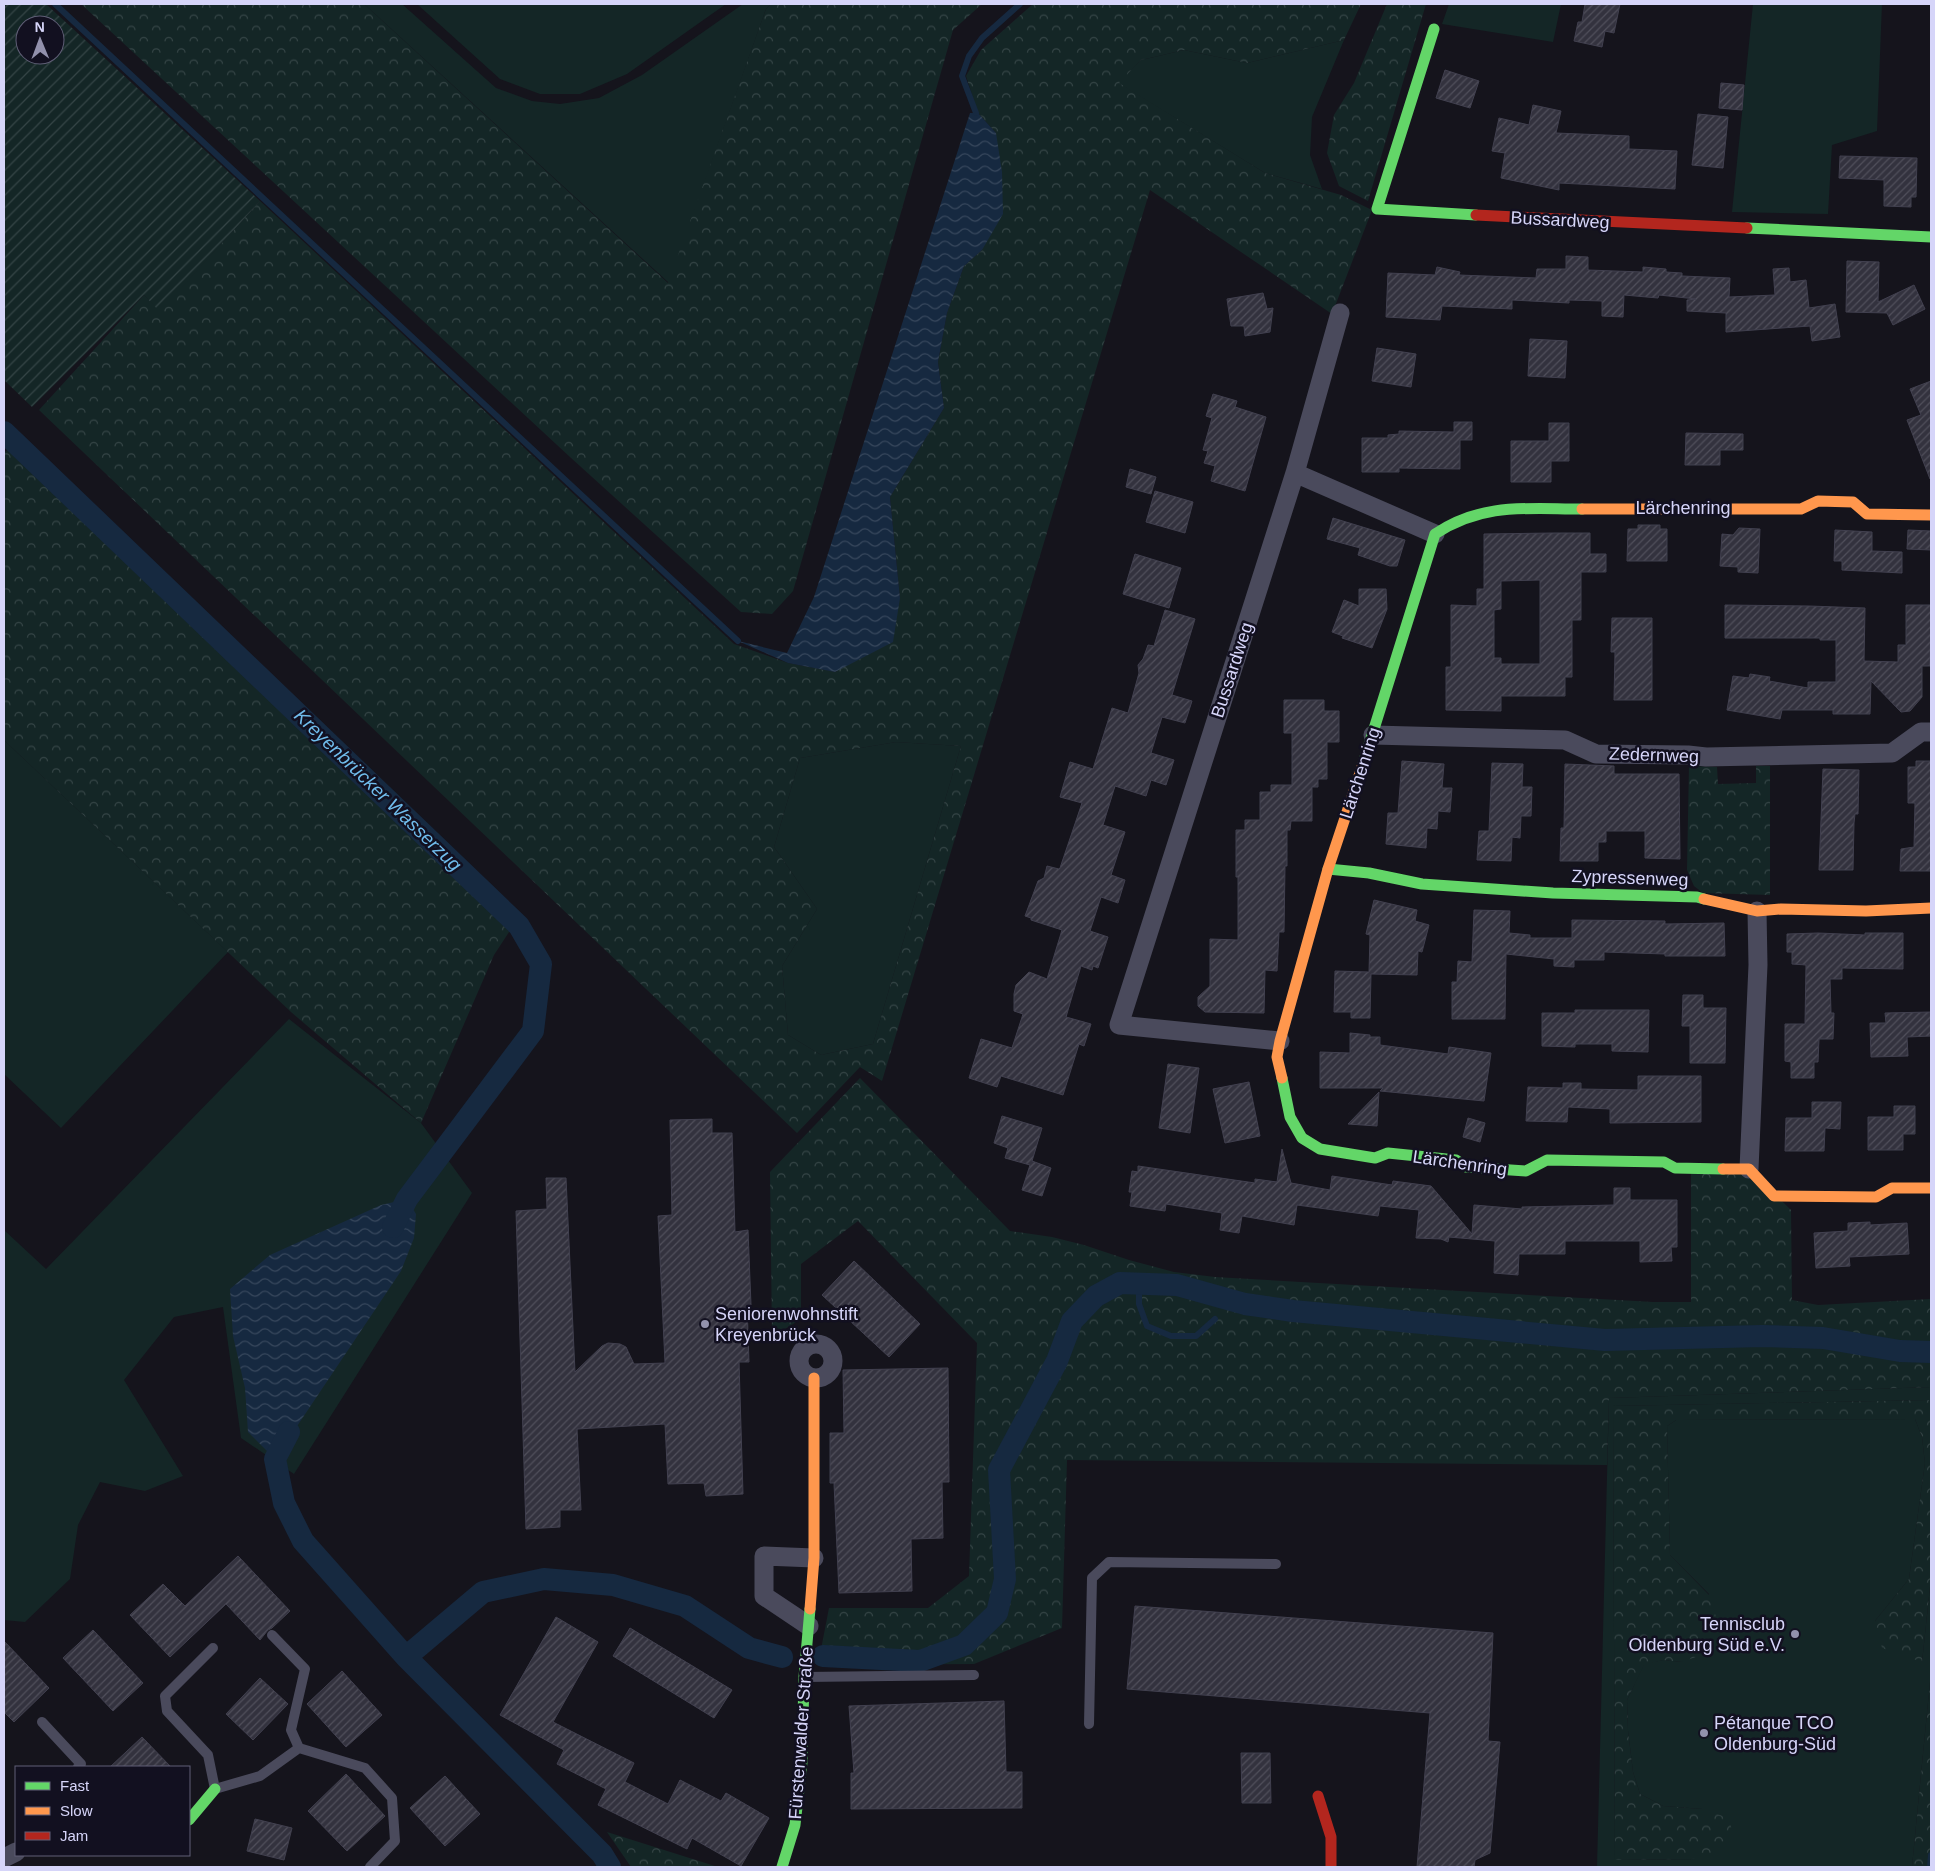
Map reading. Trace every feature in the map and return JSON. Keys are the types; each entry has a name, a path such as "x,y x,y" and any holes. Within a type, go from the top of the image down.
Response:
{"street":[{"name":"Bussardweg","path":"1434,30 1378,209 1931,237"},
{"name":"Bussardweg","path":"1280,1042 1119,1025 1295,473 1340,313"},
{"path":"1295,473 1435,534"},
{"name":"Lärchenring","path":"1749,1169 1675,1168 1664,1162 1547,1160 1526,1171 1466,1167 1456,1160 1388,1153 1375,1158 1320,1149 1302,1138 1290,1117 1278,1058 1280,1042 1328,869 1373,735 1435,534 1452,522 1477,512 1515,509 1801,509 1818,501 1853,502 1867,514 1931,515"},
{"name":"Zedernweg","path":"1373,735 1565,740 1596,754 1688,755 1706,757 1892,753 1921,732 1931,732"},
{"name":"Zypressenweg","path":"1328,869 1369,873 1432,885 1553,893 1697,897 1757,911 1781,909 1866,911 1931,908"},
{"path":"1757,911 1758,965 1749,1169 1774,1196 1876,1198 1892,1188 1931,1188"},
{"name":"Fürstenwalder Straße","path":"782,1867 794,1825 802,1762 804,1677 814,1558 814,1378"},
{"name":"Fürstenwalder Straße","path":"809,1626 764,1596 764,1556 814,1558"},
{"path":"190,1819 215,1789"},
{"path":"1318,1796 1331,1837 1331,1867"}],"lane":[{"path":"1089,1724 1092,1578 1109,1562 1276,1564"},
{"path":"272,1635 305,1669 291,1730 299,1748 365,1768 392,1798 395,1841 370,1867"},
{"path":"213,1648 165,1696 167,1711 208,1755 215,1789 260,1776 299,1748"},
{"path":"804,1677 974,1675"},
{"path":"42,1722 81,1764 79,1766"}],"green space":[{"path":"4,4 46,4 58,15 15,15 15,65 65,65 65,21 260,201 160,312 144,295 32,407 4,380"},
{"path":"81,4 364,4 668,283 766,9 771,4 982,4 953,30 793,591 772,614 741,612 570,457"},
{"path":"364,4 402,4 496,88 532,101 560,104 599,98 642,75 743,4 771,4 766,9 669,283"},
{"path":"417,4 726,4 627,74 580,94 540,94 500,79"},
{"path":"1033,4 1361,4 1344,40 1247,63 1184,50 1141,60 1119,83 1265,173 1341,195 1372,210 1332,314 1150,190 882,1081 860,1067 797,1133 39,410 144,295 160,311 260,201 734,644 788,663 836,672 900,598 890,497 944,408 938,362 947,313 964,266 982,250 996,133 978,113 966,76 981,50","holes":["896,742 961,746 873,1044 821,1055 788,1035 782,966 817,909 774,847 800,758"]},
{"path":"1387,4 1426,4 1368,201 1339,186 1327,153 1334,115 1354,83"},
{"path":"1449,4 1561,4 1553,42 1442,24"},
{"path":"1753,4 1882,4 1877,131 1832,145 1828,214 1732,212"},
{"path":"1344,40 1312,117 1310,155 1322,189 1265,173 1118,83 1141,60 1184,50 1247,63"},
{"path":"8,449 511,929 494,955 421,1123 291,1012 4,740 4,453"},
{"path":"4,740 228,952 61,1128 4,1074"},
{"path":"896,742 961,746 873,1044 821,1055 788,1035 782,966 817,909 774,847 800,758"},
{"path":"1689,766 1717,767 1718,784 1756,783 1756,766 1770,766 1770,895 1703,893 1694,886 1687,870"},
{"path":"289,1019 421,1123 472,1193 294,1474 241,1438 223,1307 174,1317 124,1380 183,1476 145,1491 100,1482 78,1525 70,1579 25,1622 4,1620 4,1230 46,1269"},
{"path":"860,1078 1010,1231 1052,1237 1084,1245 1174,1272 1215,1277 1653,1302 1691,1302 1691,1168 1749,1169 1791,1210 1792,1300 1818,1305 1931,1299 1931,1387 1609,1398 1607,1465 1067,1460 1062,1628 974,1664 818,1665 829,1608 928,1608 969,1576 977,1343 858,1221 801,1264 801,1319 772,1337 770,1172"},
{"name":"Tennisclub Oldenburg Süd e.V.","path":"1931,1387 1931,1400 1613,1406 1615,1860 1698,1859 1702,1809 1663,1806 1640,1794 1633,1772 1628,1731 1627,1700 1644,1664 1663,1660 1682,1662 1709,1594 1670,1555 1667,1426 1676,1420 1915,1419 1922,1437 1925,1463 1909,1579 1875,1621 1922,1662 1931,1577 1931,1672 1912,1867 1597,1867 1609,1398"},
{"path":"1931,1400 1931,1577 1922,1662 1882,1648 1875,1621 1909,1579 1925,1463 1922,1437 1915,1419 1676,1420 1667,1426 1670,1555 1709,1595 1716,1617 1704,1654 1682,1662 1663,1660 1644,1665 1627,1700 1628,1731 1633,1772 1640,1794 1663,1806 1702,1809 1729,1818 1733,1835 1724,1851 1698,1859 1615,1860 1613,1406"},
{"path":"1931,1672 1931,1867 1912,1867"},
{"path":"607,1832 718,1867 631,1867"}],"water":[{"path":"970,113 978,113 996,133 1002,172 1003,214 982,250 964,266 947,313 938,362 944,408 890,497 900,598 893,642 835,672 788,663 738,641 787,653 814,597"},
{"path":"407,1199 416,1214 414,1238 401,1271 275,1459 248,1432 245,1388 233,1336 230,1289 270,1255 381,1205"}],"building":[{"path":"1585,4 1620,4 1614,33 1605,31 1602,47 1574,41 1578,22 1582,22"},
{"path":"1445,70 1479,81 1470,108 1436,98"},
{"path":"1721,83 1744,85 1742,110 1719,108"},
{"path":"1533,105 1561,111 1556,133 1629,136 1629,149 1677,151 1675,189 1559,183 1559,190 1501,178 1505,153 1492,151 1499,118 1529,125"},
{"path":"1698,114 1728,117 1723,168 1692,165"},
{"path":"1840,156 1917,158 1916,197 1911,197 1911,207 1884,206 1884,180 1839,178"},
{"path":"1566,256 1588,257 1588,270 1643,272 1643,267 1666,269 1666,272 1682,273 1682,276 1730,278 1729,297 1775,295 1773,269 1789,268 1790,282 1806,280 1809,308 1835,304 1840,337 1812,341 1810,326 1726,332 1726,313 1687,311 1687,300 1696,299 1659,295 1658,298 1624,295 1623,317 1602,316 1602,301 1569,300 1569,303 1512,300 1512,309 1442,306 1440,320 1386,317 1388,273 1435,275 1437,267 1460,272 1459,275 1536,278 1537,269 1566,269"},
{"path":"1847,261 1879,262 1878,302 1914,285 1925,309 1893,325 1887,313 1846,312"},
{"path":"1263,293 1267,309 1273,308 1270,332 1245,336 1244,326 1231,326 1227,299"},
{"path":"1530,339 1567,341 1565,378 1528,376"},
{"path":"1377,348 1416,354 1411,387 1372,381"},
{"path":"1931,381 1930,479 1907,420 1921,415 1910,389"},
{"path":"1213,394 1237,401 1235,407 1266,417 1245,491 1211,481 1215,466 1204,463 1208,451 1203,450 1212,418 1206,416"},
{"path":"1454,422 1472,422 1472,440 1460,440 1460,469 1399,468 1399,472 1362,472 1362,438 1388,438 1388,435 1399,434 1399,431 1454,432"},
{"path":"1549,423 1569,423 1569,461 1551,461 1551,482 1511,482 1511,441 1549,441"},
{"path":"1686,433 1743,434 1743,450 1720,450 1720,465 1685,465"},
{"path":"1130,469 1156,477 1151,494 1126,487"},
{"path":"1155,491 1193,502 1185,533 1146,522"},
{"path":"1333,518 1405,540 1397,566 1390,566 1358,555 1360,548 1327,539"},
{"path":"1638,525 1660,525 1660,529 1667,529 1667,561 1627,561 1628,529 1638,529"},
{"path":"1739,528 1760,529 1758,573 1738,572 1738,567 1720,566 1722,534 1733,535"},
{"path":"1835,530 1872,532 1872,551 1902,552 1902,573 1842,570 1842,561 1834,561"},
{"path":"1908,530 1931,531 1931,550 1907,549"},
{"path":"1590,533 1590,554 1606,554 1606,572 1581,572 1581,620 1572,620 1572,677 1565,677 1565,696 1501,696 1501,711 1446,710 1446,667 1451,667 1451,605 1477,606 1477,589 1484,589 1484,534","holes":["1540,580 1540,664 1501,664 1501,658 1494,658 1494,610 1501,609 1501,581"]},
{"path":"1135,554 1181,568 1169,608 1123,594"},
{"path":"1359,589 1386,589 1387,609 1372,648 1342,638 1343,636 1332,632 1344,600 1359,606"},
{"path":"1725,605 1865,608 1864,661 1898,662 1898,645 1906,645 1906,605 1931,605 1930,666 1922,666 1922,697 1910,711 1901,712 1871,681 1870,714 1833,714 1833,710 1782,710 1780,719 1727,710 1733,676 1749,678 1750,674 1770,677 1769,681 1808,688 1808,682 1836,682 1836,640 1820,640 1820,638 1725,638"},
{"path":"1165,610 1195,619 1172,695 1192,701 1185,723 1162,717 1151,753 1174,760 1166,785 1151,780 1146,796 1115,786 1103,825 1125,832 1111,875 1125,880 1118,903 1101,897 1090,931 1108,937 1098,968 1093,966 1092,970 1081,966 1066,1017 1091,1024 1084,1046 1079,1044 1063,1095 1001,1076 997,1087 969,1078 981,1039 1012,1048 1023,1014 1014,1011 1016,985 1029,972 1047,979 1062,930 1031,920 1031,918 1025,916 1038,881 1044,878 1047,866 1060,868 1082,803 1060,797 1070,762 1093,769 1112,708 1128,713 1139,673 1138,665 1143,659 1148,645 1154,646"},
{"path":"1612,618 1652,618 1652,700 1614,700 1615,652 1611,652"},
{"path":"1284,700 1324,700 1324,711 1339,711 1339,742 1327,742 1327,779 1318,779 1318,787 1312,787 1312,821 1291,821 1290,830 1287,830 1284,932 1279,932 1277,971 1265,970 1264,1013 1205,1012 1198,1006 1198,997 1210,986 1210,939 1238,940 1236,830 1245,830 1245,820 1260,820 1260,792 1271,792 1271,785 1292,785 1292,733 1284,733"},
{"path":"1402,761 1444,764 1442,788 1452,788 1450,812 1438,811 1437,829 1427,828 1426,848 1386,844 1388,813 1398,813"},
{"path":"1916,761 1931,761 1931,871 1900,871 1901,849 1914,847 1915,803 1908,803 1908,767 1916,767"},
{"path":"1492,763 1523,764 1522,787 1532,787 1531,816 1521,816 1520,838 1512,837 1511,861 1477,860 1479,831 1489,831"},
{"path":"1565,764 1614,766 1614,774 1679,774 1680,859 1645,858 1645,831 1606,831 1606,842 1598,842 1598,861 1560,861 1561,828 1564,828"},
{"path":"1823,769 1859,770 1858,814 1855,814 1854,823 1853,870 1819,870"},
{"path":"1374,900 1417,910 1415,921 1429,925 1422,952 1418,951 1417,975 1371,974 1370,1018 1351,1018 1351,1012 1334,1012 1335,971 1369,972 1370,935 1366,934"},
{"path":"1474,910 1510,911 1509,933 1530,935 1530,938 1572,938 1572,920 1665,921 1665,924 1724,923 1725,956 1665,956 1665,954 1604,952 1604,960 1574,960 1574,967 1554,966 1554,959 1506,954 1505,1019 1452,1019 1452,982 1457,982 1458,961 1472,962"},
{"path":"1865,933 1903,933 1903,969 1842,968 1842,979 1830,979 1831,1013 1834,1013 1833,1039 1819,1039 1818,1062 1814,1062 1814,1078 1791,1078 1791,1062 1785,1061 1785,1024 1805,1024 1806,965 1792,964 1792,952 1787,952 1787,934 1865,935"},
{"path":"1683,995 1703,995 1703,1008 1726,1008 1725,1063 1690,1063 1690,1026 1682,1026"},
{"path":"1575,1010 1649,1010 1648,1052 1612,1051 1612,1044 1575,1044 1575,1047 1542,1046 1542,1013 1575,1013"},
{"path":"1931,1012 1931,1036 1907,1037 1908,1056 1871,1057 1870,1023 1886,1023 1885,1013"},
{"path":"1350,1033 1380,1037 1380,1045 1448,1054 1449,1047 1491,1053 1484,1101 1380,1091 1383,1088 1320,1088 1320,1052 1350,1053"},
{"path":"1168,1064 1199,1068 1190,1133 1159,1128"},
{"path":"1638,1076 1701,1076 1701,1122 1610,1123 1610,1109 1568,1107 1567,1122 1526,1121 1528,1087 1563,1088 1563,1083 1581,1083 1581,1089 1638,1090"},
{"path":"1249,1082 1260,1136 1225,1143 1213,1089"},
{"path":"1379,1092 1377,1126 1348,1124"},
{"path":"1812,1102 1841,1102 1840,1129 1825,1128 1824,1151 1785,1151 1786,1118 1812,1118"},
{"path":"1894,1106 1915,1106 1915,1134 1903,1134 1903,1150 1868,1150 1868,1117 1894,1117"},
{"path":"1002,1116 1042,1128 1032,1161 1051,1168 1042,1196 1022,1190 1030,1165 1005,1158 1008,1148 994,1143"},
{"path":"1468,1118 1485,1123 1480,1142 1463,1137"},
{"name":"Seniorenwohnstift Kreyenbrück","path":"712,1119 712,1133 732,1133 735,1232 748,1230 751,1305 747,1305 749,1362 739,1362 743,1494 706,1496 704,1483 668,1484 665,1424 577,1429 581,1510 560,1510 560,1527 526,1529 516,1211 547,1209 546,1178 566,1178 575,1372 602,1346 608,1343 620,1344 626,1347 634,1364 665,1363 658,1216 672,1215 670,1120"},
{"path":"1282,1149 1291,1183 1330,1190 1332,1176 1392,1185 1393,1181 1431,1186 1472,1234 1474,1205 1522,1209 1522,1207 1614,1205 1614,1188 1630,1188 1630,1200 1677,1200 1677,1247 1671,1247 1672,1261 1640,1262 1640,1241 1565,1241 1565,1254 1519,1254 1518,1275 1494,1273 1495,1241 1449,1237 1448,1242 1441,1239 1416,1238 1419,1210 1380,1206 1378,1216 1297,1205 1294,1225 1242,1216 1239,1233 1220,1230 1222,1213 1166,1204 1165,1211 1130,1206 1132,1192 1129,1192 1132,1171 1138,1172 1138,1166 1255,1183 1255,1179 1277,1182"},
{"path":"1870,1222 1870,1225 1907,1223 1909,1254 1849,1257 1850,1266 1816,1268 1814,1233 1848,1231 1848,1223"},
{"path":"854,1261 920,1324 889,1357 822,1295"},
{"path":"948,1368 949,1482 942,1482 943,1538 911,1539 912,1591 839,1593 834,1483 830,1483 830,1433 844,1433 843,1370"},
{"path":"238,1556 290,1611 268,1630 260,1640 226,1604 170,1657 130,1615 163,1584 185,1606"},
{"path":"1135,1606 1493,1633 1488,1741 1500,1742 1490,1853 1475,1860 1474,1867 1417,1867 1430,1713 1127,1689"},
{"path":"556,1617 598,1642 553,1722 634,1763 625,1782 668,1804 680,1780 721,1801 726,1793 769,1818 741,1866 692,1838 687,1849 598,1805 606,1789 557,1764 564,1750 500,1715"},
{"path":"630,1628 732,1690 714,1718 613,1656"},
{"path":"93,1630 143,1683 113,1711 63,1658"},
{"path":"4,1641 49,1688 14,1722 4,1712"},
{"path":"342,1671 382,1715 346,1747 307,1704"},
{"path":"260,1678 288,1704 253,1740 226,1714"},
{"path":"1004,1701 1006,1772 1022,1772 1022,1808 851,1809 851,1773 854,1773 849,1706"},
{"path":"142,1737 170,1766 111,1766"},
{"path":"1241,1753 1270,1753 1271,1803 1242,1803"},
{"path":"346,1774 385,1816 347,1851 308,1811"},
{"path":"445,1776 480,1814 445,1846 410,1808"},
{"path":"255,1819 292,1828 284,1860 247,1851"}],"waterway":[{"path":"55,4 738,641"},
{"path":"976,113 962,76 969,56 982,38 1020,4"},
{"name":"Kreyenbrücker Wasserzug","path":"4,432 519,926 541,964 533,1031 407,1199 393,1227"},
{"path":"823,1656 920,1661 964,1645 997,1613 1005,1579 999,1470 1057,1361 1072,1321 1096,1296 1120,1283 1177,1285 1245,1304 1293,1311 1605,1340 1762,1336 1823,1338 1900,1351 1931,1352"},
{"path":"1139,1283 1139,1304 1147,1326 1171,1336 1196,1336 1215,1319"},
{"path":"289,1432 275,1459 284,1503 303,1541 406,1657 602,1854 610,1867"},
{"path":"406,1657 483,1592 544,1579 613,1585 685,1606 749,1648 782,1657"},
{"path":"1930,1867 1931,1855"}],"traffic: fast":[{"path":"1434,29 1377,209 1476,215"},
{"path":"1747,228 1931,237"},
{"path":"1363,764 1435,534 1453,524 1488,512 1524,508 1582,509"},
{"path":"1328,869 1369,873 1422,884 1553,893 1697,897 1704,899"},
{"path":"1282,1078 1290,1117 1302,1138 1320,1149 1375,1158 1388,1153 1456,1160 1466,1167 1526,1171 1547,1160 1664,1162 1675,1168 1723,1169"},
{"path":"782,1867 795,1825 802,1762 804,1677 810,1609"},
{"path":"190,1819 215,1789"}],"traffic: slow":[{"path":"1582,509 1801,509 1818,501 1853,502 1867,514 1931,515"},
{"path":"1282,1078 1277,1057 1280,1041 1328,869 1363,764"},
{"path":"1704,899 1757,911 1781,909 1866,911 1931,908"},
{"path":"1723,1169 1749,1169 1774,1196 1876,1197 1892,1188 1931,1188"},
{"path":"810,1609 814,1558 814,1378"}],"traffic: jam":[{"path":"1476,215 1747,228"},
{"path":"1318,1796 1331,1837 1331,1867"}],"place":[{"name":"Seniorenwohnstift Kreyenbrück","path":"705,1324"},
{"name":"Tennisclub Oldenburg Süd e.V.","path":"1795,1634"},
{"name":"Pétanque TCO Oldenburg-Süd","path":"1704,1733"}]}
